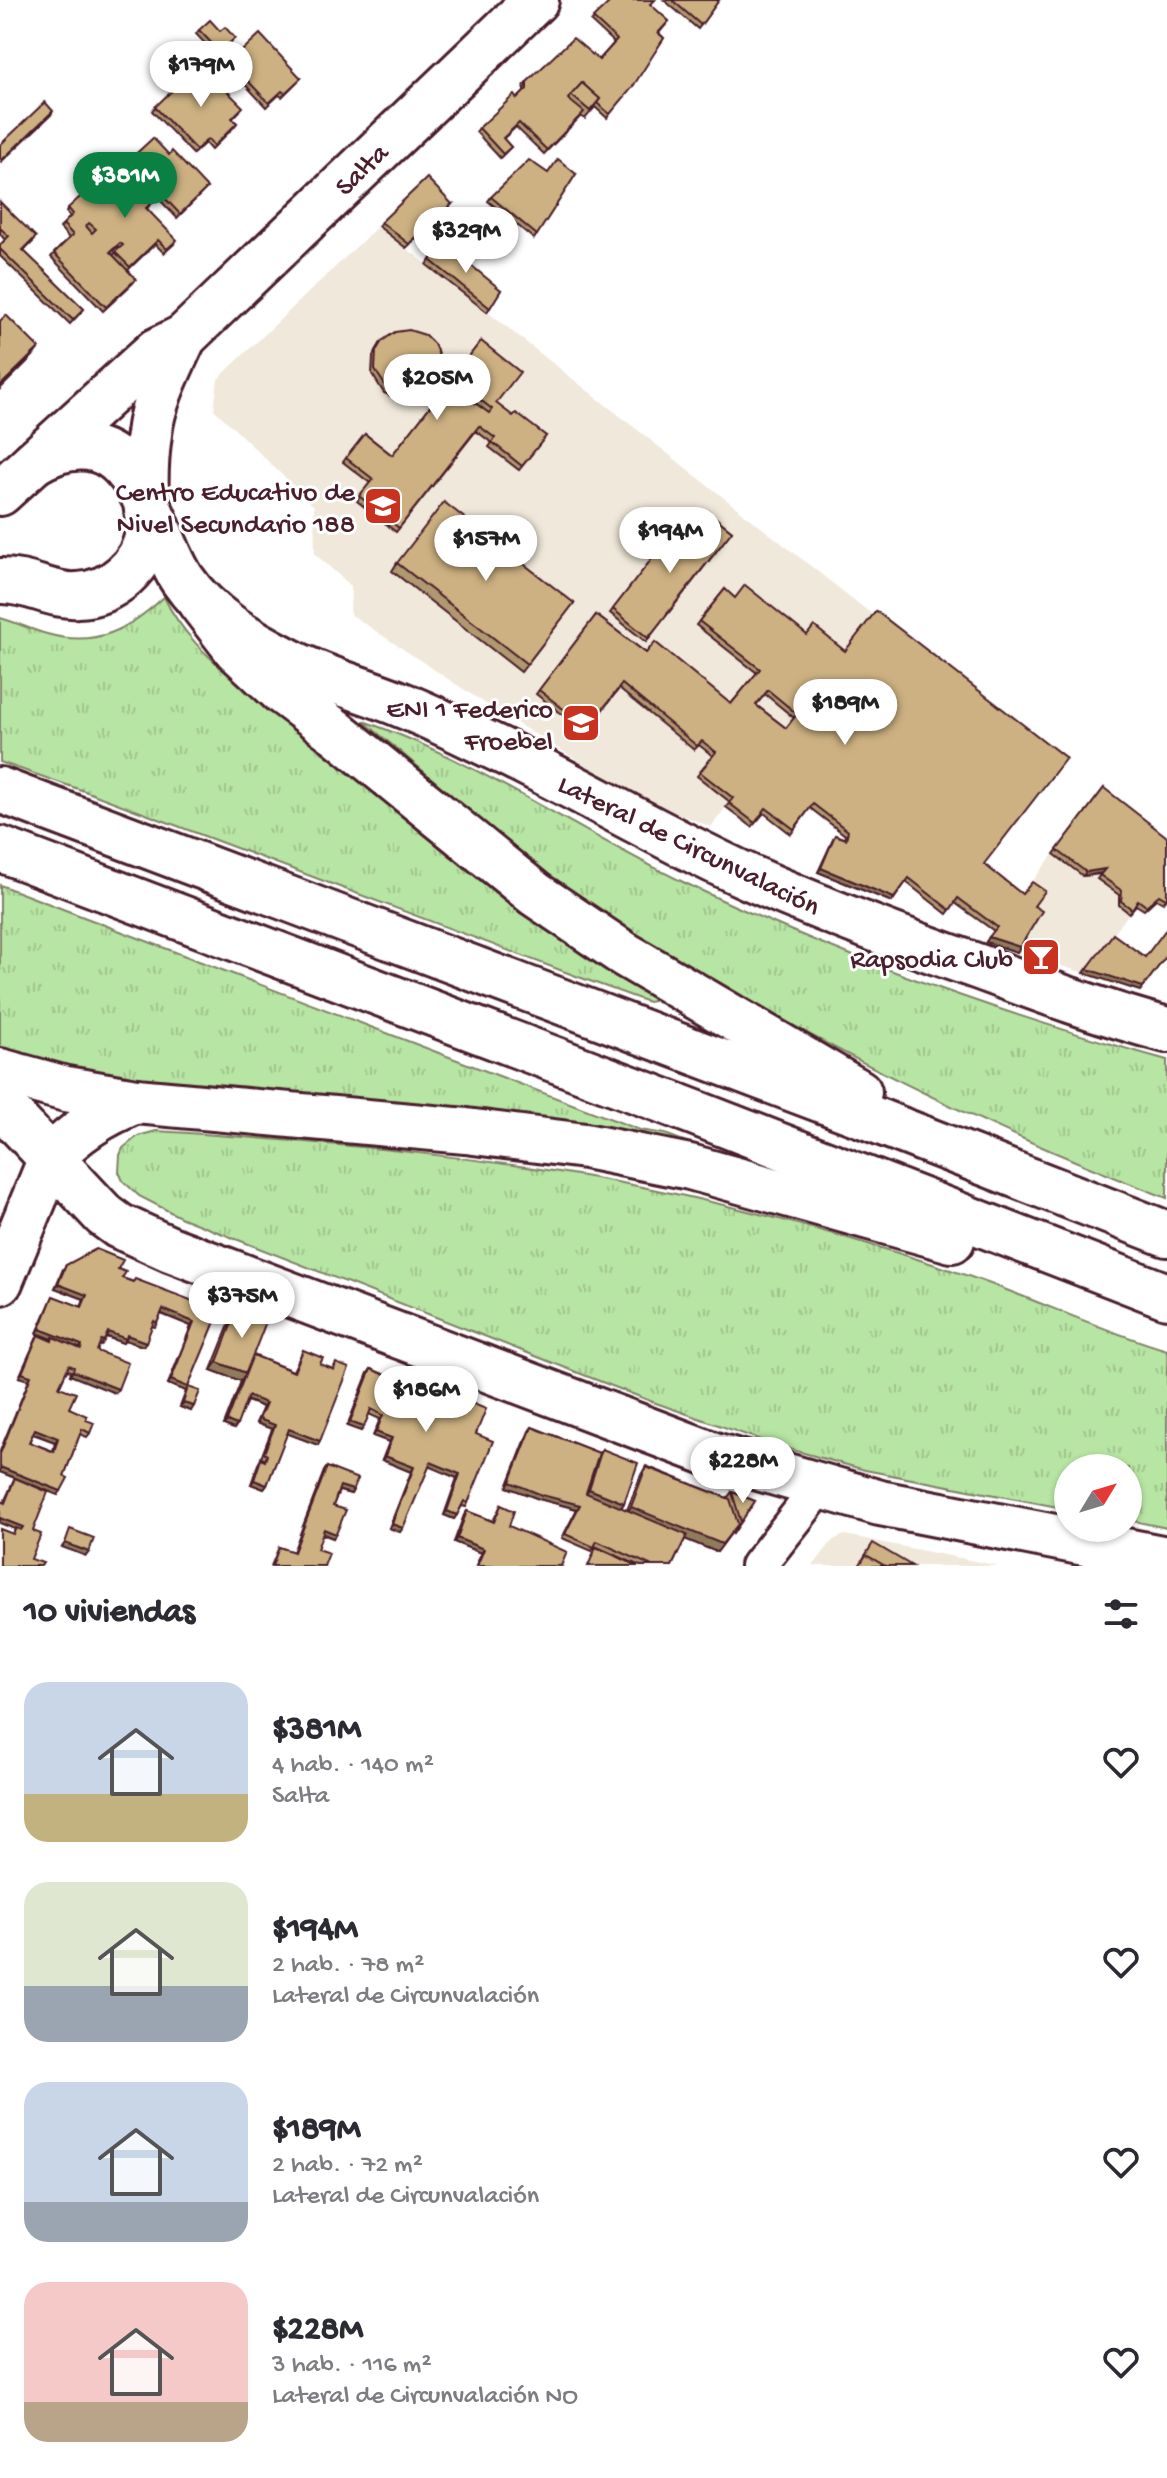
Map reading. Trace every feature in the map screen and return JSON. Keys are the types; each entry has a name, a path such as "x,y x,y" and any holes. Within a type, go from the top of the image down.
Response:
{"main road":[{"name":"Salta","path":"0,493 156,351 184,337 536,0"},
{"name":"Salta","path":"0,581 29,583 65,595 77,595 103,590 126,574 143,550 148,533 149,432 154,407 184,337"},
{"name":"Lateral de Circunvalación","path":"34,462 57,451 86,448 118,463 132,476 181,577 200,602 236,631 288,661 440,721 752,878 899,938 1052,994 1167,1030"},
{"path":"200,602 237,650 281,691 535,894 703,1003 982,1163"},
{"path":"0,790 856,1113 1167,1234"},
{"path":"0,849 693,1112 1167,1299"},
{"path":"0,1071 66,1089 136,1101 493,1133 585,1146 728,1177 1167,1299"},
{"path":"0,1282 51,1158 67,1140 86,1126 104,1114 136,1101"},
{"path":"0,1104 104,1215 119,1226 170,1249 714,1455 880,1503 1167,1559"}],"street":[{"path":"758,1566 820,1487"}],"shaded area":[{"path":"378,226 873,615 711,827 662,807 589,767 495,710 350,614 351,586 315,554 314,506 214,409 218,379"},
{"path":"1101,792 1167,863 1084,973 986,942"},
{"path":"845,1535 999,1566 813,1566 833,1540"}],"green space":[{"path":"164,597 187,633 238,682 651,995 653,1001 648,1002 576,976 0,762 0,618 65,638 97,637 125,626"},
{"path":"363,721 445,755 643,862 801,935 982,1003 1167,1060 1167,1198 999,1128 889,1076 661,950 594,908 534,864"},
{"path":"0,885 640,1130 665,1134 753,1167 208,1095 0,1054"},
{"path":"156,1131 423,1154 583,1176 676,1194 800,1225 920,1260 1167,1350 1167,1528 1142,1523 1142,1454 1054,1454 1054,1506 865,1470 775,1445 653,1402 182,1218 139,1196 123,1181 119,1172 123,1148 138,1136"}],"building":[{"path":"612,0 654,0 650,4 669,21 658,33 664,38 632,88 610,114 597,103 600,99 582,83 568,99 584,112 547,150 519,123 503,138 511,147 503,154 479,128 514,95 517,99 527,89 527,82 573,38 599,60 617,40 593,18"},
{"path":"672,0 719,0 701,25"},
{"path":"210,20 220,31 225,27 235,38 220,52 199,30"},
{"path":"260,34 301,78 269,103 230,62"},
{"path":"203,61 217,76 214,78 243,107 232,118 237,123 214,146 208,139 196,150 155,107 182,81 196,96 203,89 189,74"},
{"path":"582,83 600,99 590,111 571,95"},
{"path":"45,102 53,111 2,160 0,145"},
{"path":"153,138 169,155 172,151 207,188 180,214 161,194 146,208 177,240 167,249 158,240 130,267 115,252 123,245 120,243 110,252 136,279 106,307 54,253 73,235 63,224 73,214 68,208 102,177 125,202 133,194 114,174","holes":["89,223 96,229 92,233 86,226"]},
{"path":"558,159 576,174 537,235 491,197 529,160 548,173"},
{"path":"427,178 452,204 409,244 381,222"},
{"path":"0,202 36,237 23,250 84,309 73,320 0,249 9,236 0,228"},
{"path":"444,243 501,290 490,308 430,260"},
{"path":"6,315 39,348 0,386 0,321"},
{"path":"409,330 425,335 434,344 439,363 437,375 489,413 492,409 452,378 481,341 520,372 496,403 513,416 516,413 546,436 522,466 492,442 495,438 479,426 399,528 359,496 373,479 346,458 365,434 392,455 438,396 428,387 410,395 396,393 387,388 375,370 376,351 382,341 395,332"},
{"path":"444,502 574,603 527,664 397,563"},
{"path":"708,512 732,531 648,638 613,609 675,529 691,542 701,530 697,526"},
{"path":"745,585 807,635 814,626 845,651 876,611 1066,758 984,864 1022,894 1032,882 1045,891 1034,906 1042,911 1020,947 989,937 997,927 958,898 950,910 909,878 894,898 821,868 835,835 846,839 848,831 813,804 794,829 766,808 755,823 729,803 733,798 700,772 716,752 702,741 697,746 622,684 588,728 539,690 596,615 646,653 655,642 731,704 760,669 699,621 725,589 735,598","holes":["768,690 797,714 786,728 756,705"]},
{"path":"1104,788 1167,837 1166,899 1159,895 1146,906 1138,900 1132,909 1121,901 1122,891 1100,875 1105,869 1086,872 1057,850"},
{"path":"1167,928 1167,955 1143,987 1087,969 1113,934 1145,957"},
{"path":"96,1249 123,1260 118,1269 126,1272 122,1278 133,1282 135,1279 201,1304 206,1292 224,1300 188,1387 171,1380 194,1322 163,1309 157,1323 154,1321 146,1342 108,1332 104,1341 101,1340 97,1351 128,1363 118,1389 73,1371 74,1367 69,1365 59,1387 76,1393 69,1408 87,1416 86,1420 94,1423 90,1433 82,1429 64,1476 68,1478 61,1491 0,1467 0,1454 31,1376 22,1373 38,1335 52,1341 53,1337 81,1349 82,1345 40,1329 53,1296 82,1307 87,1295 58,1284 66,1265","holes":["35,1429 58,1438 54,1452 29,1442"]},
{"path":"238,1307 267,1319 246,1373 217,1362"},
{"path":"303,1350 323,1358 320,1364 334,1370 336,1363 349,1368 320,1441 289,1429 267,1485 254,1480 261,1459 265,1461 267,1455 264,1453 275,1425 259,1419 266,1403 248,1396 237,1425 227,1421 253,1355 294,1372"},
{"path":"371,1369 397,1380 399,1374 486,1409 476,1434 493,1441 468,1503 464,1501 457,1515 447,1511 460,1474 431,1462 403,1528 392,1524 414,1467 385,1456 392,1438 376,1432 383,1415 371,1409 364,1427 350,1422"},
{"path":"188,1387 200,1391 194,1406 183,1403"},
{"path":"532,1427 599,1453 586,1493 687,1535 672,1566 652,1566 597,1541 594,1547 565,1534 580,1505 510,1482"},
{"path":"602,1449 638,1463 624,1503 589,1489"},
{"path":"327,1467 358,1479 353,1490 340,1486 333,1506 346,1510 336,1534 324,1529 317,1549 329,1553 324,1566 272,1566 279,1547 294,1552"},
{"path":"646,1467 730,1499 738,1524 722,1544 631,1507"},
{"path":"15,1478 48,1492 33,1531 41,1534 31,1559 43,1563 41,1566 0,1566 0,1529 13,1534 16,1528 21,1530 23,1527 0,1518 0,1501 5,1503"},
{"path":"732,1492 755,1501 741,1522"},
{"path":"501,1505 514,1511 509,1526 567,1552 561,1566 477,1566 484,1549 457,1538 467,1511 494,1522"},
{"path":"70,1529 94,1538 89,1552 65,1543"},
{"path":"873,1543 912,1566 885,1566 866,1555 863,1559"},
{"path":"596,1547 638,1566 588,1566"},
{"path":"866,1555 885,1566 859,1566"}],"place":[{"name":"Centro Educativo de Nivel Secundario 188","path":"383,506"},
{"name":"ENI 1 Federico Froebel","path":"581,723"},
{"name":"Rapsodia Club","path":"1041,957"}]}
